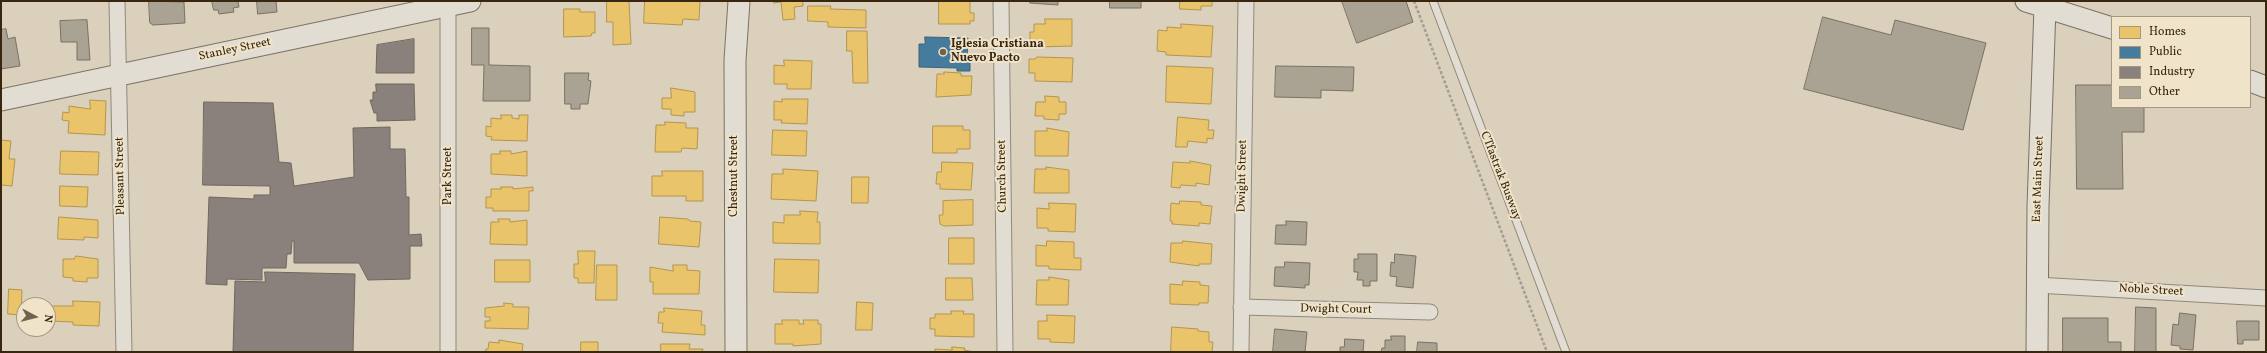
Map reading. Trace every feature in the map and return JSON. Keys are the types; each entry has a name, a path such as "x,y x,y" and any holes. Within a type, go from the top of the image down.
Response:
{"main road":[{"name":"Stanley Street","path":"1,100 448,3 470,1"},
{"name":"Chestnut Street","path":"736,352 735,66 739,1"},
{"path":"2040,2 2111,28"},
{"name":"East Main Street","path":"2037,352 2036,285 2040,2"},
{"path":"2251,81 2266,87"}],"street":[{"name":"Pleasant Street","path":"116,1 119,75 124,352"},
{"name":"Church Street","path":"1001,1 1005,352"},
{"name":"Dwight Street","path":"1241,352 1246,1"},
{"name":"Park Street","path":"448,3 448,352"},
{"name":"Noble Street","path":"2036,285 2266,298"},
{"name":"Dwight Court","path":"1241,307 1430,312"}],"lane":[{"name":"CTfastrak Busway","path":"1433,1 1566,352"}],"path":[{"path":"1414,1 1547,352"}],"building: Homes":[{"path":"607,1 629,1 631,44 613,45 613,22 607,22"},
{"path":"645,1 700,1 699,20 683,19 682,25 644,23"},
{"path":"774,1 803,1 803,6 794,7 795,19 783,20 781,2 774,3"},
{"path":"939,1 970,1 970,13 974,13 974,21 970,21 970,24 939,24"},
{"path":"1180,1 1212,1 1212,6 1201,6 1201,10 1180,9"},
{"path":"808,6 831,6 830,9 866,10 866,28 828,27 828,22 808,21"},
{"path":"564,9 580,9 580,12 595,12 595,33 592,33 591,36 564,37"},
{"path":"1045,19 1072,19 1072,46 1035,47 1030,44 1030,32 1034,32 1034,24 1045,24"},
{"path":"1181,24 1213,26 1211,57 1166,55 1166,52 1157,51 1158,30 1167,31 1167,27 1181,28"},
{"path":"847,31 867,31 868,83 853,83 852,51 847,51"},
{"path":"1037,57 1073,58 1072,82 1035,81 1035,73 1029,73 1029,59 1035,59"},
{"path":"784,60 812,61 811,89 787,89 787,84 774,84 774,65 784,66"},
{"path":"1167,66 1213,68 1211,104 1166,102"},
{"path":"944,72 961,73 961,76 972,76 971,95 936,97 937,74 944,74"},
{"path":"671,88 695,92 695,112 684,112 684,116 671,115 671,109 662,109 662,98 671,98"},
{"path":"1045,96 1059,97 1059,102 1066,102 1066,114 1059,114 1059,120 1044,119 1044,116 1035,116 1036,102 1045,102"},
{"path":"782,99 808,99 807,124 781,123 782,120 774,120 774,101 782,102"},
{"path":"90,100 106,101 105,135 68,133 69,121 62,120 63,112 69,113 69,106 90,109"},
{"path":"501,115 512,115 512,118 519,119 519,115 528,115 527,141 491,140 492,137 486,136 486,126 491,127 491,118 501,119"},
{"path":"1178,117 1209,120 1208,130 1214,130 1213,139 1207,138 1207,143 1188,141 1187,147 1176,147"},
{"path":"665,122 686,123 686,128 698,128 697,149 682,148 681,152 655,152 656,125 665,125"},
{"path":"933,126 963,126 963,130 970,130 970,149 957,149 957,153 933,153"},
{"path":"1047,128 1069,132 1068,156 1035,156 1035,131 1047,131"},
{"path":"773,130 807,131 806,156 772,155"},
{"path":"1,140 11,141 9,159 15,159 12,186 1,185"},
{"path":"61,151 99,152 98,175 60,174"},
{"path":"500,151 511,151 511,154 527,151 527,176 491,174 491,154 500,154"},
{"path":"1190,161 1211,165 1209,185 1196,183 1196,186 1181,185 1180,188 1171,187 1173,162 1190,163"},
{"path":"942,162 973,163 971,190 940,189 940,184 936,184 937,172 941,172"},
{"path":"1046,167 1069,170 1069,193 1034,193 1035,169 1046,169"},
{"path":"783,169 818,171 816,201 771,199 772,174 783,174"},
{"path":"662,171 703,171 703,201 686,201 686,196 652,196 652,176 662,176"},
{"path":"852,177 869,177 868,203 852,203"},
{"path":"60,186 88,187 87,207 60,206"},
{"path":"501,187 513,187 513,189 533,187 533,191 529,191 529,211 493,211 493,208 486,208 486,197 491,197 491,189 501,189"},
{"path":"973,200 973,225 944,226 940,224 939,215 943,215 943,201"},
{"path":"1180,201 1201,202 1201,205 1212,206 1210,224 1199,223 1199,226 1172,224 1172,221 1170,221 1171,203 1179,204"},
{"path":"1049,203 1076,204 1075,232 1048,231 1048,228 1037,228 1037,208 1049,209"},
{"path":"800,211 818,212 817,222 820,222 820,244 773,243 773,222 784,223 784,215 800,215"},
{"path":"59,217 98,220 98,238 84,237 84,240 58,239"},
{"path":"660,217 688,219 690,221 701,222 699,247 659,244"},
{"path":"498,219 510,219 510,222 527,220 527,245 490,244 491,222 499,222"},
{"path":"949,238 974,238 974,264 949,264"},
{"path":"1047,241 1074,242 1074,258 1081,258 1081,270 1049,269 1049,266 1036,266 1036,245 1046,246"},
{"path":"1183,241 1212,244 1211,264 1199,264 1199,266 1170,262 1171,243 1182,243"},
{"path":"578,251 595,251 594,283 578,283 578,278 574,278 574,264 578,264"},
{"path":"76,256 98,259 98,278 87,278 87,282 73,281 73,278 63,277 63,259 74,259"},
{"path":"775,259 819,260 818,293 774,292"},
{"path":"495,260 530,260 530,282 495,282"},
{"path":"597,265 617,265 617,300 596,300"},
{"path":"673,265 687,265 687,270 700,271 699,294 653,294 653,282 650,282 650,267 673,271"},
{"path":"1049,277 1069,280 1068,305 1036,305 1037,280 1049,280"},
{"path":"946,278 972,278 973,300 946,300"},
{"path":"1183,281 1200,282 1200,285 1209,286 1208,303 1199,303 1199,305 1170,304 1170,284 1182,285"},
{"path":"9,289 22,290 22,297 16,297 16,315 8,314"},
{"path":"73,301 100,302 99,326 73,325 73,322 56,321 56,306 73,306"},
{"path":"857,302 873,303 872,330 856,330"},
{"path":"504,303 513,304 513,307 529,307 528,329 485,328 485,321 490,321 490,317 485,317 485,308 504,306"},
{"path":"664,308 702,311 701,325 705,325 705,335 662,332 663,323 658,323 659,312 664,312"},
{"path":"951,311 964,311 963,314 974,314 974,337 935,336 935,329 930,329 930,318 935,318 935,314 951,314"},
{"path":"1047,315 1075,316 1074,343 1050,342 1050,339 1038,339 1038,321 1047,321"},
{"path":"782,320 799,320 799,324 804,324 803,320 818,320 818,324 821,324 821,344 793,346 793,344 775,344 775,324 782,324"},
{"path":"1172,327 1198,329 1198,331 1209,332 1209,342 1213,342 1212,352 1171,352"},
{"path":"499,340 523,344 522,352 485,352 486,349 488,349 489,342 499,343"},
{"path":"581,342 598,342 598,352 581,352"},
{"path":"661,344 690,344 689,349 703,349 702,352 661,352"},
{"path":"952,347 965,348 964,350 974,352 935,352 935,349 952,350"}],"building: Public":[{"name":"Iglesia Cristiana Nuevo Pacto","path":"925,37 968,38 967,59 970,59 970,71 957,71 957,68 919,67 919,44 925,44"}],"building: Industry":[{"path":"414,39 414,73 376,73 377,45"},
{"path":"376,84 414,84 415,120 377,121 377,113 374,113 370,100 373,100 373,92 376,92"},
{"path":"204,102 273,103 279,162 291,163 294,186 354,177 353,128 390,127 390,149 405,149 406,197 409,197 409,235 421,234 422,246 410,246 410,279 368,280 359,263 294,263 294,241 292,241 291,254 287,254 286,268 262,268 262,280 227,279 227,285 206,284 209,197 254,199 254,195 270,195 270,186 203,185"},
{"path":"265,272 355,274 353,352 233,352 235,281 265,282"}],"building: Other":[{"path":"149,1 184,2 185,23 153,25 150,23"},
{"path":"212,1 238,1 239,7 233,8 234,12 219,14 218,10 214,10"},
{"path":"257,1 276,1 277,12 258,14"},
{"path":"1030,1 1058,1 1058,5 1030,3"},
{"path":"1110,1 1141,1 1141,8 1110,8"},
{"path":"1342,1 1406,1 1413,22 1357,43"},
{"path":"1823,17 1891,35 1895,20 1986,43 1963,130 1804,89"},
{"path":"87,20 90,60 77,60 77,42 61,42 60,21"},
{"path":"472,28 489,28 489,65 530,66 530,101 483,101 484,65 472,65"},
{"path":"6,29 8,39 15,37 20,66 1,69 1,30"},
{"path":"1276,66 1354,67 1353,91 1321,90 1321,98 1275,97"},
{"path":"565,73 589,73 588,80 591,81 588,104 580,104 580,109 571,109 571,104 565,104"},
{"path":"2076,85 2111,85 2111,108 2144,108 2144,132 2122,132 2123,189 2077,189"},
{"path":"1286,221 1307,222 1306,245 1275,244 1276,225 1286,225"},
{"path":"1358,254 1377,254 1377,281 1370,281 1370,286 1363,286 1363,280 1357,280 1358,272 1354,272 1354,259 1358,259"},
{"path":"1395,254 1416,256 1413,288 1396,286 1397,277 1390,276 1391,262 1394,263"},
{"path":"1285,262 1310,263 1309,285 1305,285 1305,288 1274,286 1275,267 1284,267"},
{"path":"2136,307 2156,308 2156,352 2135,352"},
{"path":"2180,313 2196,315 2193,350 2180,349 2180,346 2171,345 2173,324 2178,325"},
{"path":"2063,318 2108,318 2108,342 2121,342 2121,352 2063,352"},
{"path":"2237,321 2259,321 2259,340 2243,340 2243,344 2238,344"},
{"path":"1275,329 1307,332 1305,352 1273,352"},
{"path":"1391,336 1405,336 1405,352 1381,352 1382,348 1385,348 1385,340 1391,340"},
{"path":"1345,339 1364,340 1363,352 1340,352 1340,347 1344,347"},
{"path":"1418,342 1437,343 1437,352 1417,352"}],"place":[{"name":"Iglesia Cristiana Nuevo Pacto","path":"943,52"}]}
